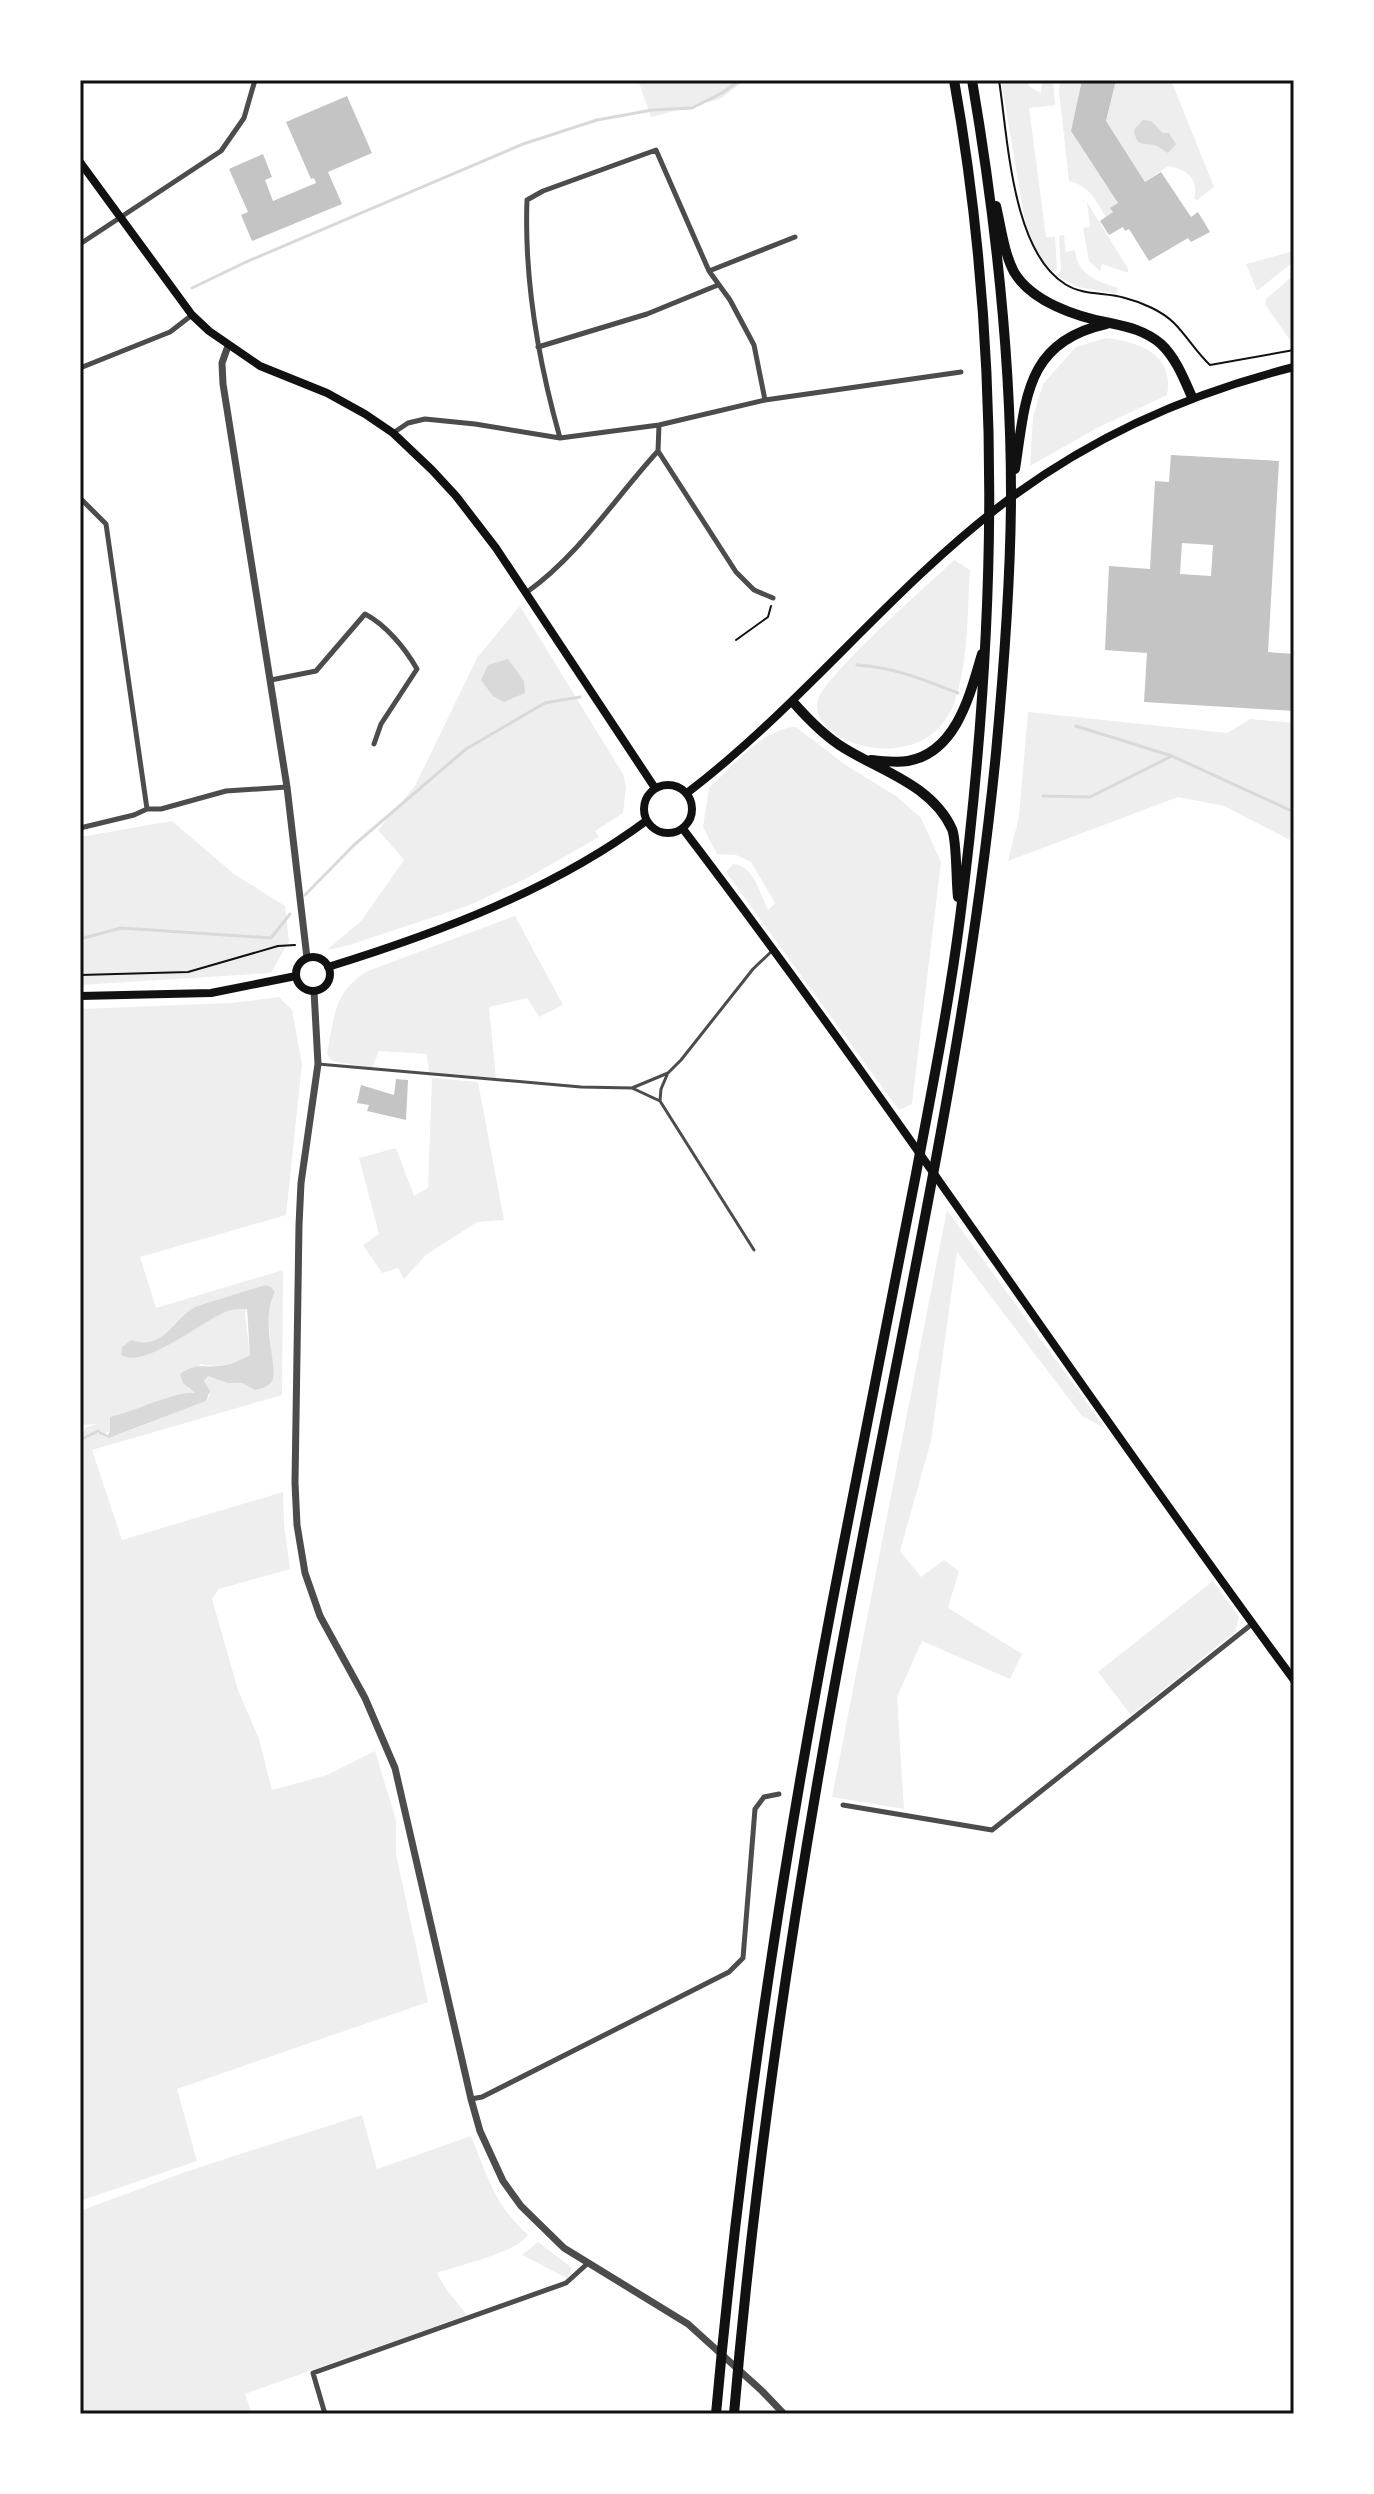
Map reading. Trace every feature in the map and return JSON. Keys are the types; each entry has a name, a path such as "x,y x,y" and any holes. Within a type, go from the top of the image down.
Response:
{"highway":[{"path":"716,2414 760,2043 795,1809 934,1079 959,923 978,766 988,636 991,434 988,354 976,233 954,80"},
{"path":"734,2414 774,2061 811,1821 861,1540 935,1168 978,910 1002,691 1011,492 999,279 972,80"},
{"path":"986,167 1015,273 1048,304 1108,323 1127,325 1147,334 1174,361 1192,397"},
{"path":"1011,492 1025,406 1036,372 1049,352 1066,337 1108,323"},
{"path":"866,760 906,761 925,756 952,733 967,701 988,636"},
{"path":"793,702 815,727 842,748 908,783 933,802 953,830 959,923"}],"main road":[{"path":"80,162 192,315 228,346 260,366 327,393 393,433 456,496 527,592 655,788"},
{"path":"687,793 793,702 947,551 999,506 1052,468 1119,430 1192,397 1294,367"},
{"path":"668,785 687,793 693,812 683,829 676,833 659,832 646,821 643,806 655,788 668,785"},
{"path":"328,967 415,938 516,896 583,861 646,821"},
{"path":"683,829 893,1114 1294,1680"},
{"path":"317,957 328,967 327,983 314,991 304,989 296,976 300,963 307,958 317,957"},
{"path":"80,996 211,993 296,976"}],"street":[{"path":"80,244 221,151 244,118 255,80"},
{"path":"560,438 538,347 531,301 527,200 543,191 656,150 709,271 730,300 754,345 765,400"},
{"path":"709,271 795,237"},
{"path":"538,347 647,314 718,285"},
{"path":"80,368 170,332 186,323 192,315"},
{"path":"228,346 222,363 223,384 287,787 307,958"},
{"path":"393,433 408,423 425,419 560,438 659,425 765,400 961,372"},
{"path":"659,425 658,451 736,572 754,590 773,598"},
{"path":"527,592 544,580 593,529 658,451"},
{"path":"80,498 106,524 147,809"},
{"path":"271,680 316,671 365,614 376,620 408,654 417,669 381,724 374,744"},
{"path":"80,828 226,791 287,787"},
{"path":"314,991 318,1064 301,1183 299,1225 297,1525 305,1573 320,1616 365,1698 395,1768 471,2099 491,2158 509,2190 542,2230 587,2264 688,2324 784,2414"},
{"path":"843,1805 992,1830 1252,1624"},
{"path":"471,2099 482,2097 729,1972 743,1958 755,1809 764,1797 779,1794"},
{"path":"325,2414 313,2373 566,2283 587,2264"}],"lane":[{"path":"660,1101 668,1073 693,1047 753,969 774,949"},
{"path":"318,1064 581,1087 632,1088 668,1073"},
{"path":"632,1088 660,1101 754,1250"}],"path":[{"path":"999,80 1026,233 1037,257 1049,271 1068,286 1123,297 1149,307 1173,322 1210,365 1294,350"},
{"path":"736,640 768,617 773,598"},
{"path":"80,975 188,972 291,945"}],"shaded area":[{"path":"638,80 745,80 720,99 651,117"},
{"path":"1001,80 1030,80 1028,86 1041,93 1042,80 1053,80 1055,105 1029,108 1046,237 1055,237 1057,269 1054,273 1039,256 1027,233"},
{"path":"1060,80 1082,80 1071,131 1118,203 1106,217 1087,190 1069,181"},
{"path":"1116,80 1171,80 1214,187 1197,200 1190,176 1168,166 1145,182 1106,121"},
{"path":"1143,120 1151,121 1163,133 1169,133 1176,144 1168,153 1157,146 1139,143 1134,130"},
{"path":"1087,202 1129,273 1102,264 1100,271 1089,261 1083,228 1090,227"},
{"path":"1064,235 1066,252 1075,250 1084,272 1118,288 1117,294 1078,287 1057,276 1061,270 1059,236"},
{"path":"1294,251 1294,261 1257,291 1246,264"},
{"path":"1294,275 1294,346 1265,304 1267,298"},
{"path":"1106,338 1142,347 1160,360 1168,381 1167,395 1097,428 1030,466 1033,417 1043,384 1076,347"},
{"path":"954,560 970,570 966,637 959,687 954,703 939,727 919,742 895,748 870,747 848,741 830,730 819,716 818,700 825,688 858,651"},
{"path":"520,606 623,774 626,787 623,813 595,831 599,837 529,877 470,905 327,950 361,921 404,860 378,830 415,786 477,658"},
{"path":"508,659 524,681 525,693 504,702 493,696 481,680 488,665"},
{"path":"1028,712 1227,733 1250,719 1294,723 1294,842 1224,806 1178,797 1008,861 1019,817"},
{"path":"796,727 844,764 896,796 921,818 941,862 912,1104 899,1110 726,872 733,864 746,869 768,910 775,903 751,862 736,855 717,854 703,827 709,788 760,741 784,729"},
{"path":"172,821 234,874 285,906 289,941 271,973 80,985 80,837"},
{"path":"515,916 563,1005 539,1017 527,998 489,1007 496,1078 429,1072 427,1054 379,1051 372,1068 332,1061 327,1053 337,1006 348,987 357,979 368,971"},
{"path":"279,997 292,1010 302,1064 286,1215 140,1257 156,1308 283,1270 282,1395 92,1450 122,1540 283,1492 290,1569 219,1589 212,1599 238,1690 259,1739 272,1790 327,1775 375,1751 396,1820 396,1854 428,2002 177,2089 197,2161 80,2201 80,1441 85,1428 97,1424 83,1425 80,1421 80,1009 231,1003","holes":["265,1285 272,1366 268,1385 255,1390 242,1383 227,1383 208,1376 204,1381 210,1395 206,1401 115,1436 102,1436 99,1431 103,1435 110,1431 110,1417 175,1395 195,1393 188,1388 200,1364 226,1365 250,1355 247,1308 230,1310 150,1353 121,1356 122,1347 131,1340 143,1342 161,1337 197,1306"]},
{"path":"432,1078 478,1082 504,1220 477,1222 426,1255 404,1279 398,1268 382,1273 363,1245 379,1234 359,1158 396,1148 414,1196 428,1188"},
{"path":"947,1210 1105,1428 1082,1416 957,1252 931,1441 900,1551 921,1577 944,1560 959,1571 948,1608 1022,1654 1010,1679 922,1641 897,1697 904,1809 832,1797"},
{"path":"265,1285 275,1292 269,1316 273,1375 268,1385 255,1390 242,1383 227,1383 208,1376 204,1381 210,1391 206,1401 109,1438 99,1434 99,1431 108,1435 110,1417 176,1395 195,1393 183,1383 180,1374 186,1370 227,1365 250,1355 247,1309 235,1309 217,1316 144,1356 132,1358 121,1355 122,1347 131,1340 143,1342 161,1337 197,1306"},
{"path":"1213,1581 1239,1617 1235,1632 1131,1715 1098,1672"},
{"path":"362,2115 377,2169 471,2136 500,2201 528,2235 500,2253 437,2273 467,2315 245,2394 252,2414 80,2414 80,2211 188,2171"},
{"path":"538,2242 572,2268 567,2278 522,2255"}],"building":[{"path":"1082,80 1116,80 1106,121 1145,182 1161,172 1191,217 1198,212 1210,232 1191,242 1188,238 1149,261 1129,229 1125,231 1123,227 1109,235 1100,221 1113,212 1110,208 1118,203 1071,131"},
{"path":"347,96 372,153 328,172 342,204 252,241 241,215 248,212 229,169 263,154 272,177 265,180 273,201 316,183 314,178 311,179 286,122"},
{"path":"1171,455 1279,461 1268,652 1294,654 1294,711 1144,702 1147,653 1105,650 1109,566 1150,569 1155,481 1169,482","holes":["1182,543 1213,545 1211,576 1180,574"]},
{"path":"396,1079 408,1080 406,1120 367,1111 369,1105 357,1103 361,1085 394,1095"}],"waterway":[{"path":"192,288 523,144 597,120 652,110 692,108 740,80"},
{"path":"857,665 896,671 958,693"},
{"path":"305,895 354,845 466,749 545,703 580,697"},
{"path":"1076,726 1172,756"},
{"path":"1043,796 1090,797 1172,756 1294,812"},
{"path":"80,939 121,928 271,938 290,914"},
{"path":"84,1438 98,1431"}]}
